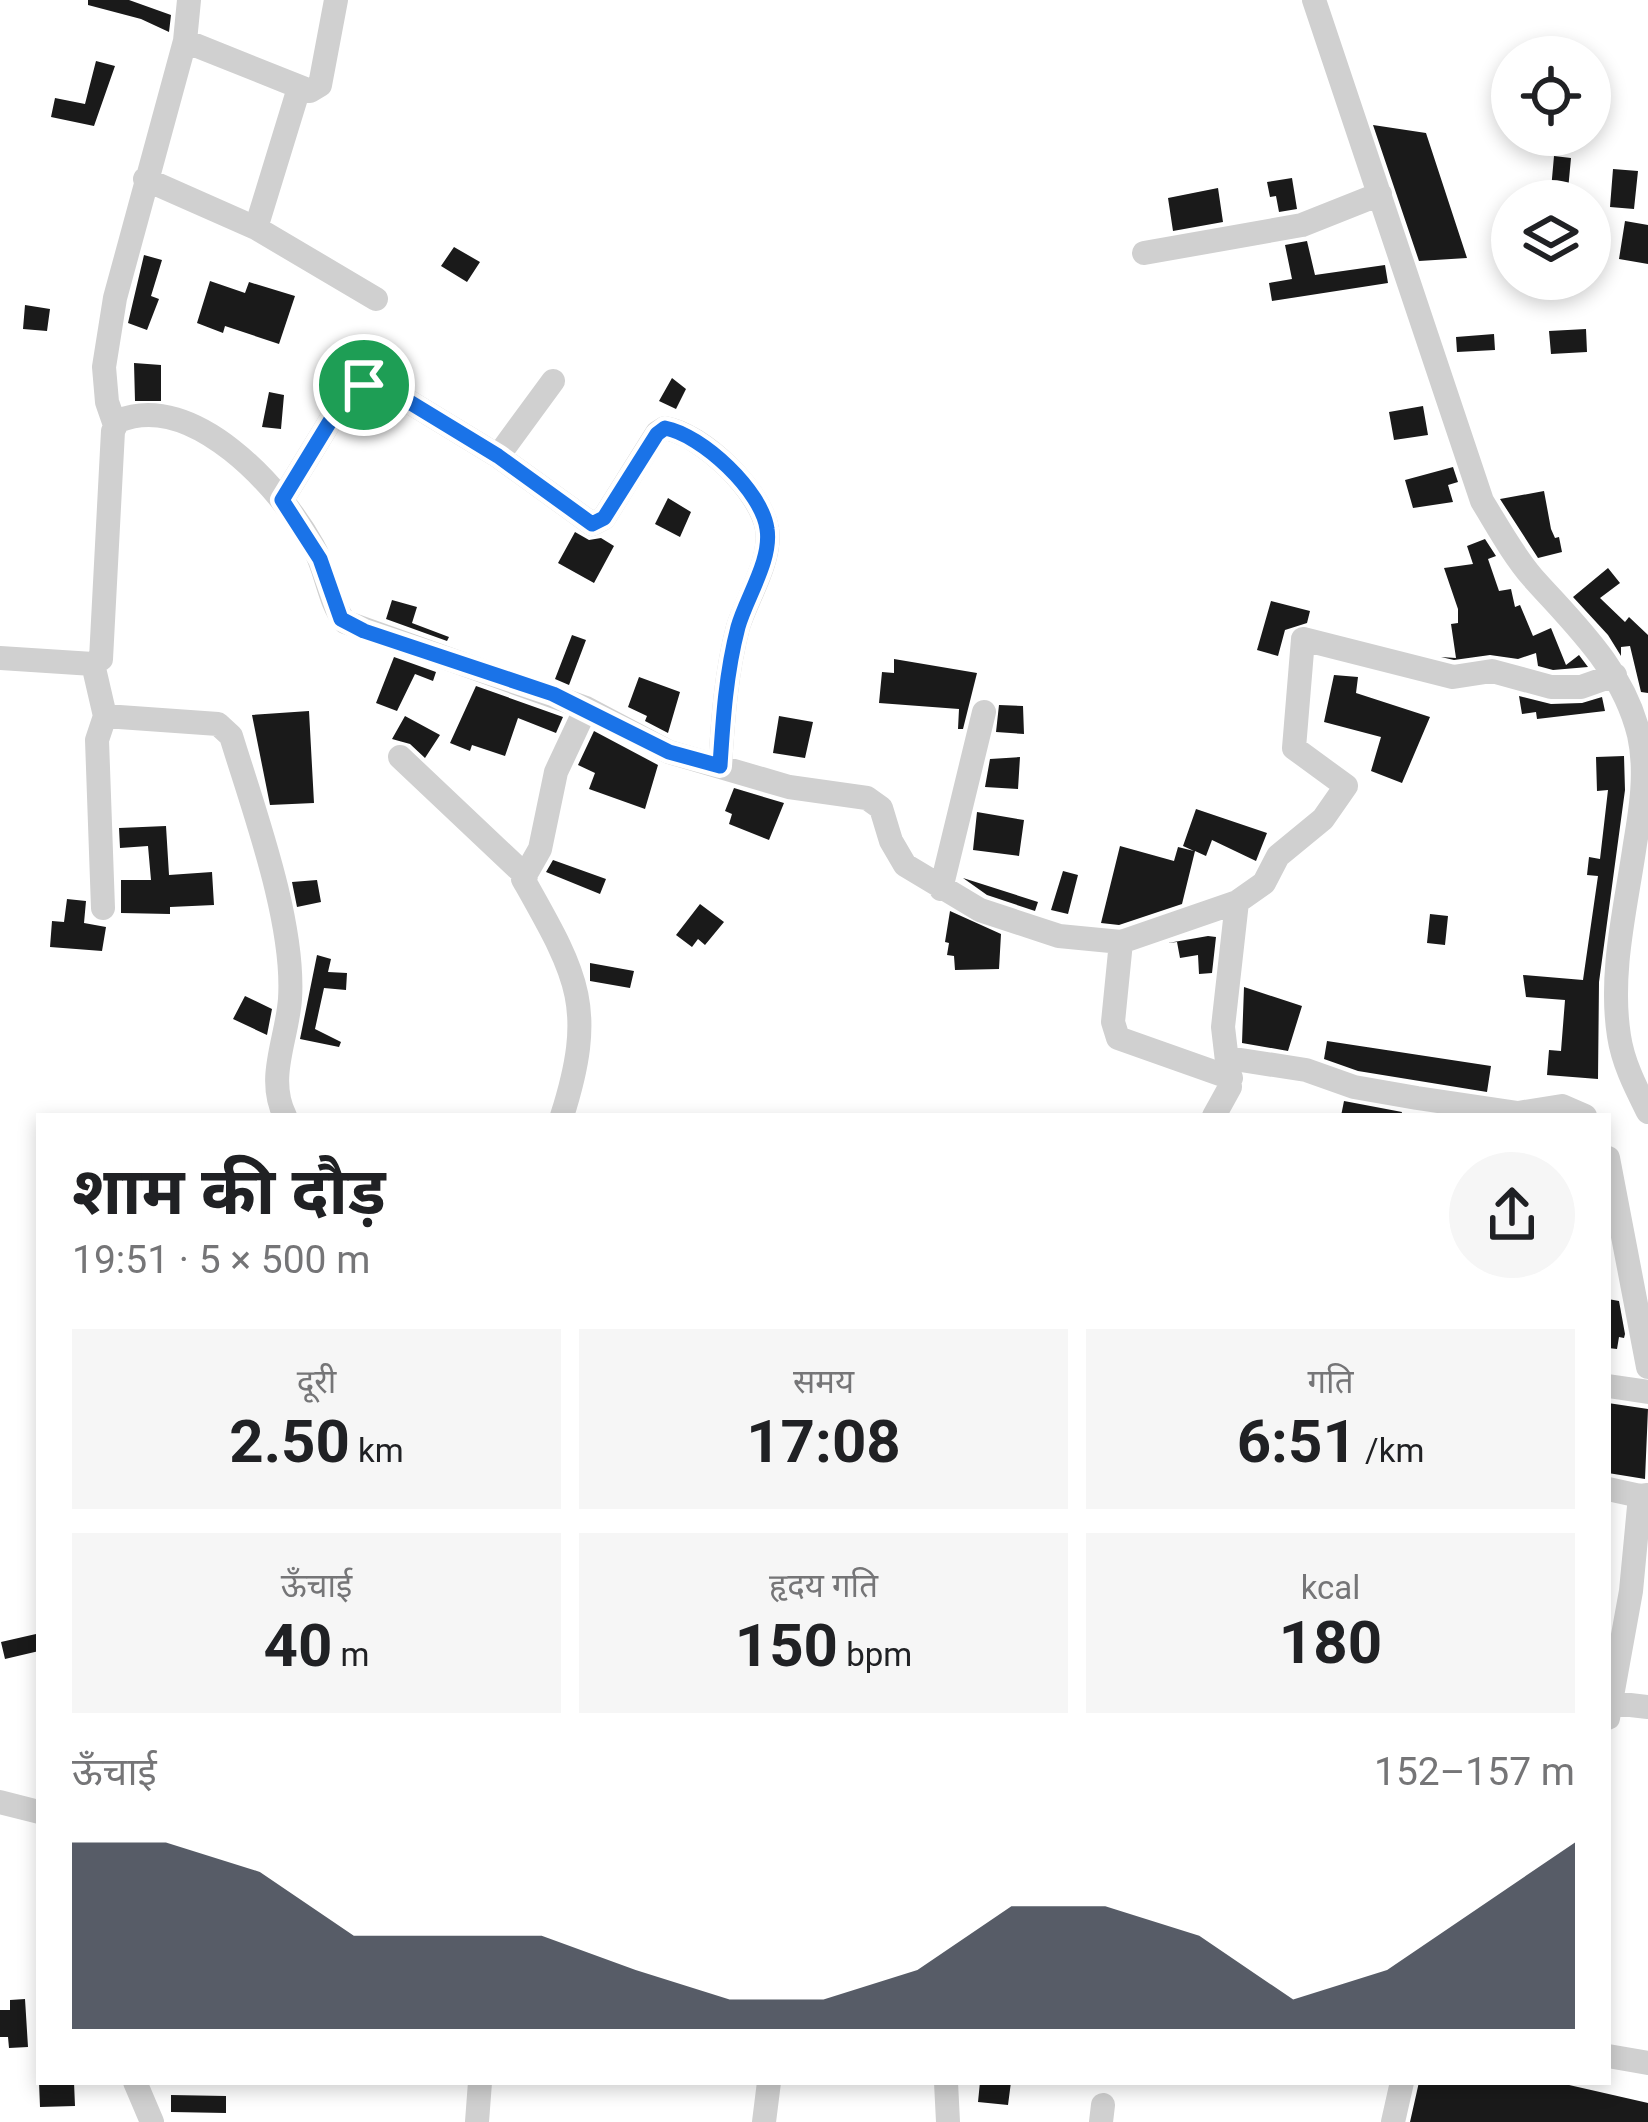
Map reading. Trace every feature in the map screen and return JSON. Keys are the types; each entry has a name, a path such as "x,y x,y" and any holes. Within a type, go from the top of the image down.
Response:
{"street":[{"path":"0,658 92,664 103,654 115,425 104,384 106,347 185,41 189,0"},
{"path":"185,41 310,92 320,85 336,0"},
{"path":"1315,0 1482,501 1530,574 1576,622 1615,675 1639,737 1642,806 1619,947 1619,1038 1648,1112"},
{"path":"256,228 299,88"},
{"path":"146,179 256,228 376,299"},
{"path":"1144,254 1302,225 1380,194"},
{"path":"498,456 554,381"},
{"path":"282,500 343,400 364,385 393,392 498,456 586,522 596,524 657,434 670,429 719,459 757,500 767,540 726,683 720,766"},
{"path":"115,425 130,417 188,422 214,436 282,500 314,548 336,610 345,622 586,708 669,752 789,787 876,802 905,865 980,910 1059,936 1121,942 1237,902 1264,883 1278,856 1323,819 1346,786 1294,748 1303,639 1453,677 1492,671 1551,687 1581,687 1615,675"},
{"path":"92,664 105,716 97,740 103,908"},
{"path":"563,1113 576,1066 581,1011 560,944 523,879 540,849 556,772 586,708"},
{"path":"941,889 984,712"},
{"path":"105,716 218,724 232,736 286,933 290,992 285,1043 274,1083 283,1113"},
{"path":"400,757 526,876"},
{"path":"1216,1113 1226,1100 1229,1068 1223,1027 1237,902"},
{"path":"1121,942 1113,1022 1118,1038 1229,1068 1276,1065 1354,1087 1418,1098 1517,1112 1562,1106 1579,1113"},
{"path":"1614,1209 1648,1367"},
{"path":"1611,1386 1648,1392"},
{"path":"1611,1490 1644,1495 1639,1590 1611,1710 1648,1707"},
{"path":"0,1802 36,1812"},
{"path":"1611,2057 1648,2063"},
{"path":"136,2085 152,2122"},
{"path":"477,2122 480,2085"},
{"path":"764,2122 769,2085"},
{"path":"946,2085 949,2122"},
{"path":"1394,2122 1401,2085"}],"building":[{"path":"88,0 129,0 171,15 169,32 88,5"},
{"path":"96,61 115,66 94,126 51,117 55,98 85,104"},
{"path":"1373,125 1426,133 1467,258 1419,261"},
{"path":"1554,156 1571,158 1569,180 1552,180"},
{"path":"1613,169 1638,171 1634,209 1611,207"},
{"path":"1292,178 1297,209 1279,212 1267,182"},
{"path":"1218,188 1223,222 1173,231 1168,198"},
{"path":"1625,221 1648,225 1648,264 1619,259"},
{"path":"1307,241 1315,275 1385,265 1388,283 1272,301 1269,283 1292,279 1285,245"},
{"path":"454,247 480,262 467,282 441,266"},
{"path":"144,255 162,260 151,296 159,299 147,330 128,323"},
{"path":"210,281 245,293 249,282 295,296 279,344 225,326 223,333 197,323"},
{"path":"25,305 50,309 47,331 23,329"},
{"path":"1586,329 1587,352 1551,354 1549,331"},
{"path":"1494,334 1495,350 1457,352 1456,337"},
{"path":"134,363 161,365 161,401 135,401"},
{"path":"672,378 686,389 676,409 659,401"},
{"path":"269,392 284,395 281,429 262,427"},
{"path":"1423,406 1428,435 1394,440 1389,412"},
{"path":"1453,467 1458,482 1448,485 1453,502 1413,508 1405,480"},
{"path":"1544,491 1551,529 1559,537 1562,552 1538,558 1500,499"},
{"path":"668,498 691,512 680,537 655,524"},
{"path":"575,532 614,546 594,583 558,563"},
{"path":"1485,539 1496,556 1488,559 1499,591 1511,589 1515,607 1520,605 1533,636 1551,628 1566,665 1579,655 1588,667 1553,670 1538,666 1536,653 1518,659 1490,655 1454,660 1441,657 1456,658 1451,624 1458,623 1444,568 1473,564 1467,546"},
{"path":"1608,568 1620,583 1600,598 1625,622 1629,617 1648,635 1648,693 1641,692 1630,646 1621,647 1621,656 1573,597"},
{"path":"392,600 417,607 412,623 449,637 447,641 386,619"},
{"path":"1271,601 1310,611 1307,623 1285,630 1278,656 1257,650"},
{"path":"572,635 586,640 569,685 555,679"},
{"path":"394,657 436,672 433,681 415,674 397,711 376,703"},
{"path":"894,659 977,673 963,729 958,729 959,709 879,703 882,672 894,673"},
{"path":"1334,675 1358,677 1356,693 1430,717 1402,783 1371,771 1381,737 1324,722"},
{"path":"639,677 680,692 668,733 628,707"},
{"path":"476,686 563,717 556,733 518,718 505,756 450,743"},
{"path":"1519,696 1551,704 1602,697 1605,711 1537,719 1536,712 1522,714"},
{"path":"999,705 1023,706 1024,734 996,732"},
{"path":"309,711 314,803 270,805 252,715"},
{"path":"405,716 440,735 425,758 410,744 392,739"},
{"path":"779,716 813,722 805,758 773,753"},
{"path":"594,731 658,765 645,809 589,789 595,773 578,765"},
{"path":"1624,756 1625,790 1599,982 1598,1079 1547,1075 1549,1050 1561,1051 1565,1000 1526,997 1523,975 1583,980 1598,876 1587,875 1589,857 1600,859 1608,790 1597,791 1596,757"},
{"path":"1020,757 1018,789 985,787 990,759"},
{"path":"734,788 784,803 769,840 729,824 732,814 725,811"},
{"path":"1196,809 1267,833 1256,861 1212,840 1206,856 1195,851 1182,904 1119,925 1101,923 1120,846 1174,861 1178,847 1194,851 1183,846"},
{"path":"977,812 1024,820 1019,856 973,850"},
{"path":"166,826 169,875 212,872 214,905 170,907 170,914 121,913 121,880 151,880 148,846 120,848 119,828"},
{"path":"553,860 606,879 600,894 546,872"},
{"path":"1063,871 1078,875 1068,914 1051,910"},
{"path":"963,878 1038,902 1035,911 987,895"},
{"path":"317,880 321,902 297,907 292,882"},
{"path":"67,899 86,901 84,923 106,927 102,951 50,947 52,921 64,922"},
{"path":"700,904 724,922 705,945 698,939 692,947 676,935"},
{"path":"950,911 1001,934 999,969 955,970 954,956 947,955 949,943 945,942"},
{"path":"1430,914 1448,916 1445,945 1427,943"},
{"path":"1216,937 1212,973 1199,974 1198,955 1180,958 1177,942 1168,943"},
{"path":"317,955 331,959 328,972 347,973 346,990 324,988 315,1029 341,1042 339,1047 300,1039"},
{"path":"590,963 634,971 630,988 590,981"},
{"path":"1244,987 1302,1006 1288,1051 1242,1043"},
{"path":"245,996 272,1009 267,1035 233,1019"},
{"path":"1327,1041 1491,1066 1487,1092 1358,1071 1324,1059"},
{"path":"1344,1101 1402,1112 1402,1113 1342,1113"},
{"path":"1611,1300 1619,1301 1625,1334 1619,1337 1617,1349 1611,1348"},
{"path":"1611,1403 1648,1409 1645,1479 1611,1473"},
{"path":"36,1634 36,1652 5,1659 1,1642"},
{"path":"25,1999 28,2047 9,2048 8,2037 0,2037 0,2010 10,2010 10,2000"},
{"path":"39,2085 74,2085 75,2106 40,2107"},
{"path":"980,2085 1011,2085 1008,2105 978,2102"},
{"path":"1418,2085 1569,2085 1648,2103 1648,2122 1410,2122"},
{"path":"171,2095 226,2096 226,2113 171,2112"}],"route":[{"path":"364,385 393,392 498,456 592,524 604,518 665,428 719,459 743,483 757,500 767,540 726,683 720,766 669,752 553,694 364,631 341,619 320,559 282,500 343,400 364,385"}]}
